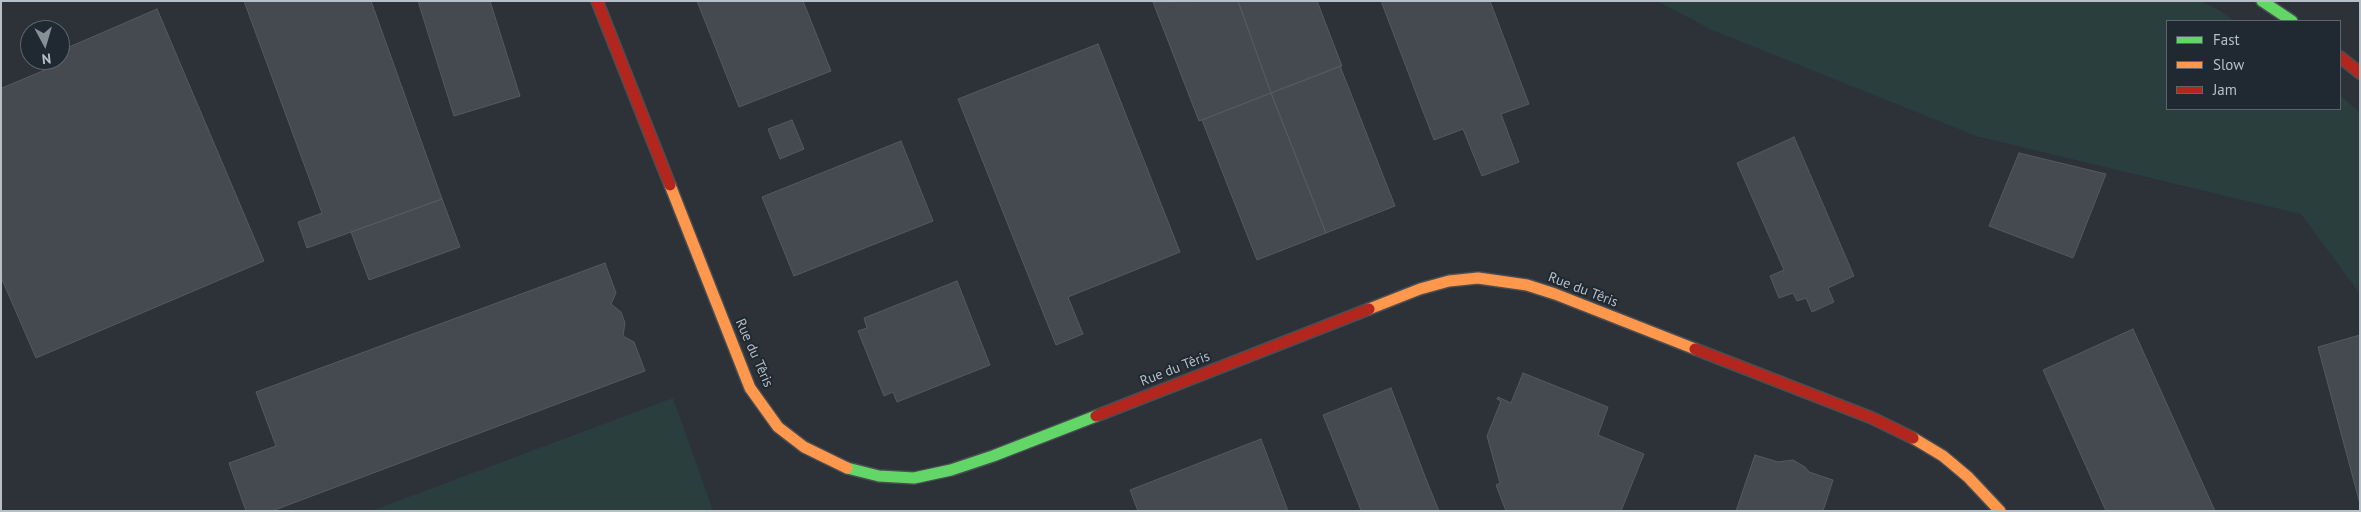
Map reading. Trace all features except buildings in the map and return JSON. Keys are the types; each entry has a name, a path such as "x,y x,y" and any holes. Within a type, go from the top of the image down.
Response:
{"street":[{"name":"Rue du Têris","path":"597,1 750,388 778,427 804,447 827,460 854,471 879,476 914,478 951,470 1002,453 1420,289 1449,281 1478,278 1527,285 1555,294 1872,418 1908,435 1943,456 1968,477 2000,511"},
{"path":"2262,1 2290,20"},
{"path":"2341,58 2360,73"}],"green space":[{"path":"1657,1 2200,1 2234,20 2166,20 2166,110 2341,110 2341,96 2360,113 2360,294 2301,214 1976,136 1712,30"},
{"path":"673,398 713,511 371,511"}],"traffic: fast":[{"path":"2262,1 2290,20"},
{"path":"847,468 879,476 914,478 951,470 993,456 1096,416"}],"traffic: slow":[{"path":"670,185 750,388 778,427 804,447 847,468"},
{"path":"1369,309 1420,289 1449,281 1478,278 1527,285 1555,294 1695,349"},
{"path":"1913,438 1943,456 1968,477 2000,511"}],"traffic: jam":[{"path":"597,1 670,185"},
{"path":"2341,58 2360,73"},
{"path":"1096,416 1369,309"},
{"path":"1695,349 1872,418 1913,438"}]}
